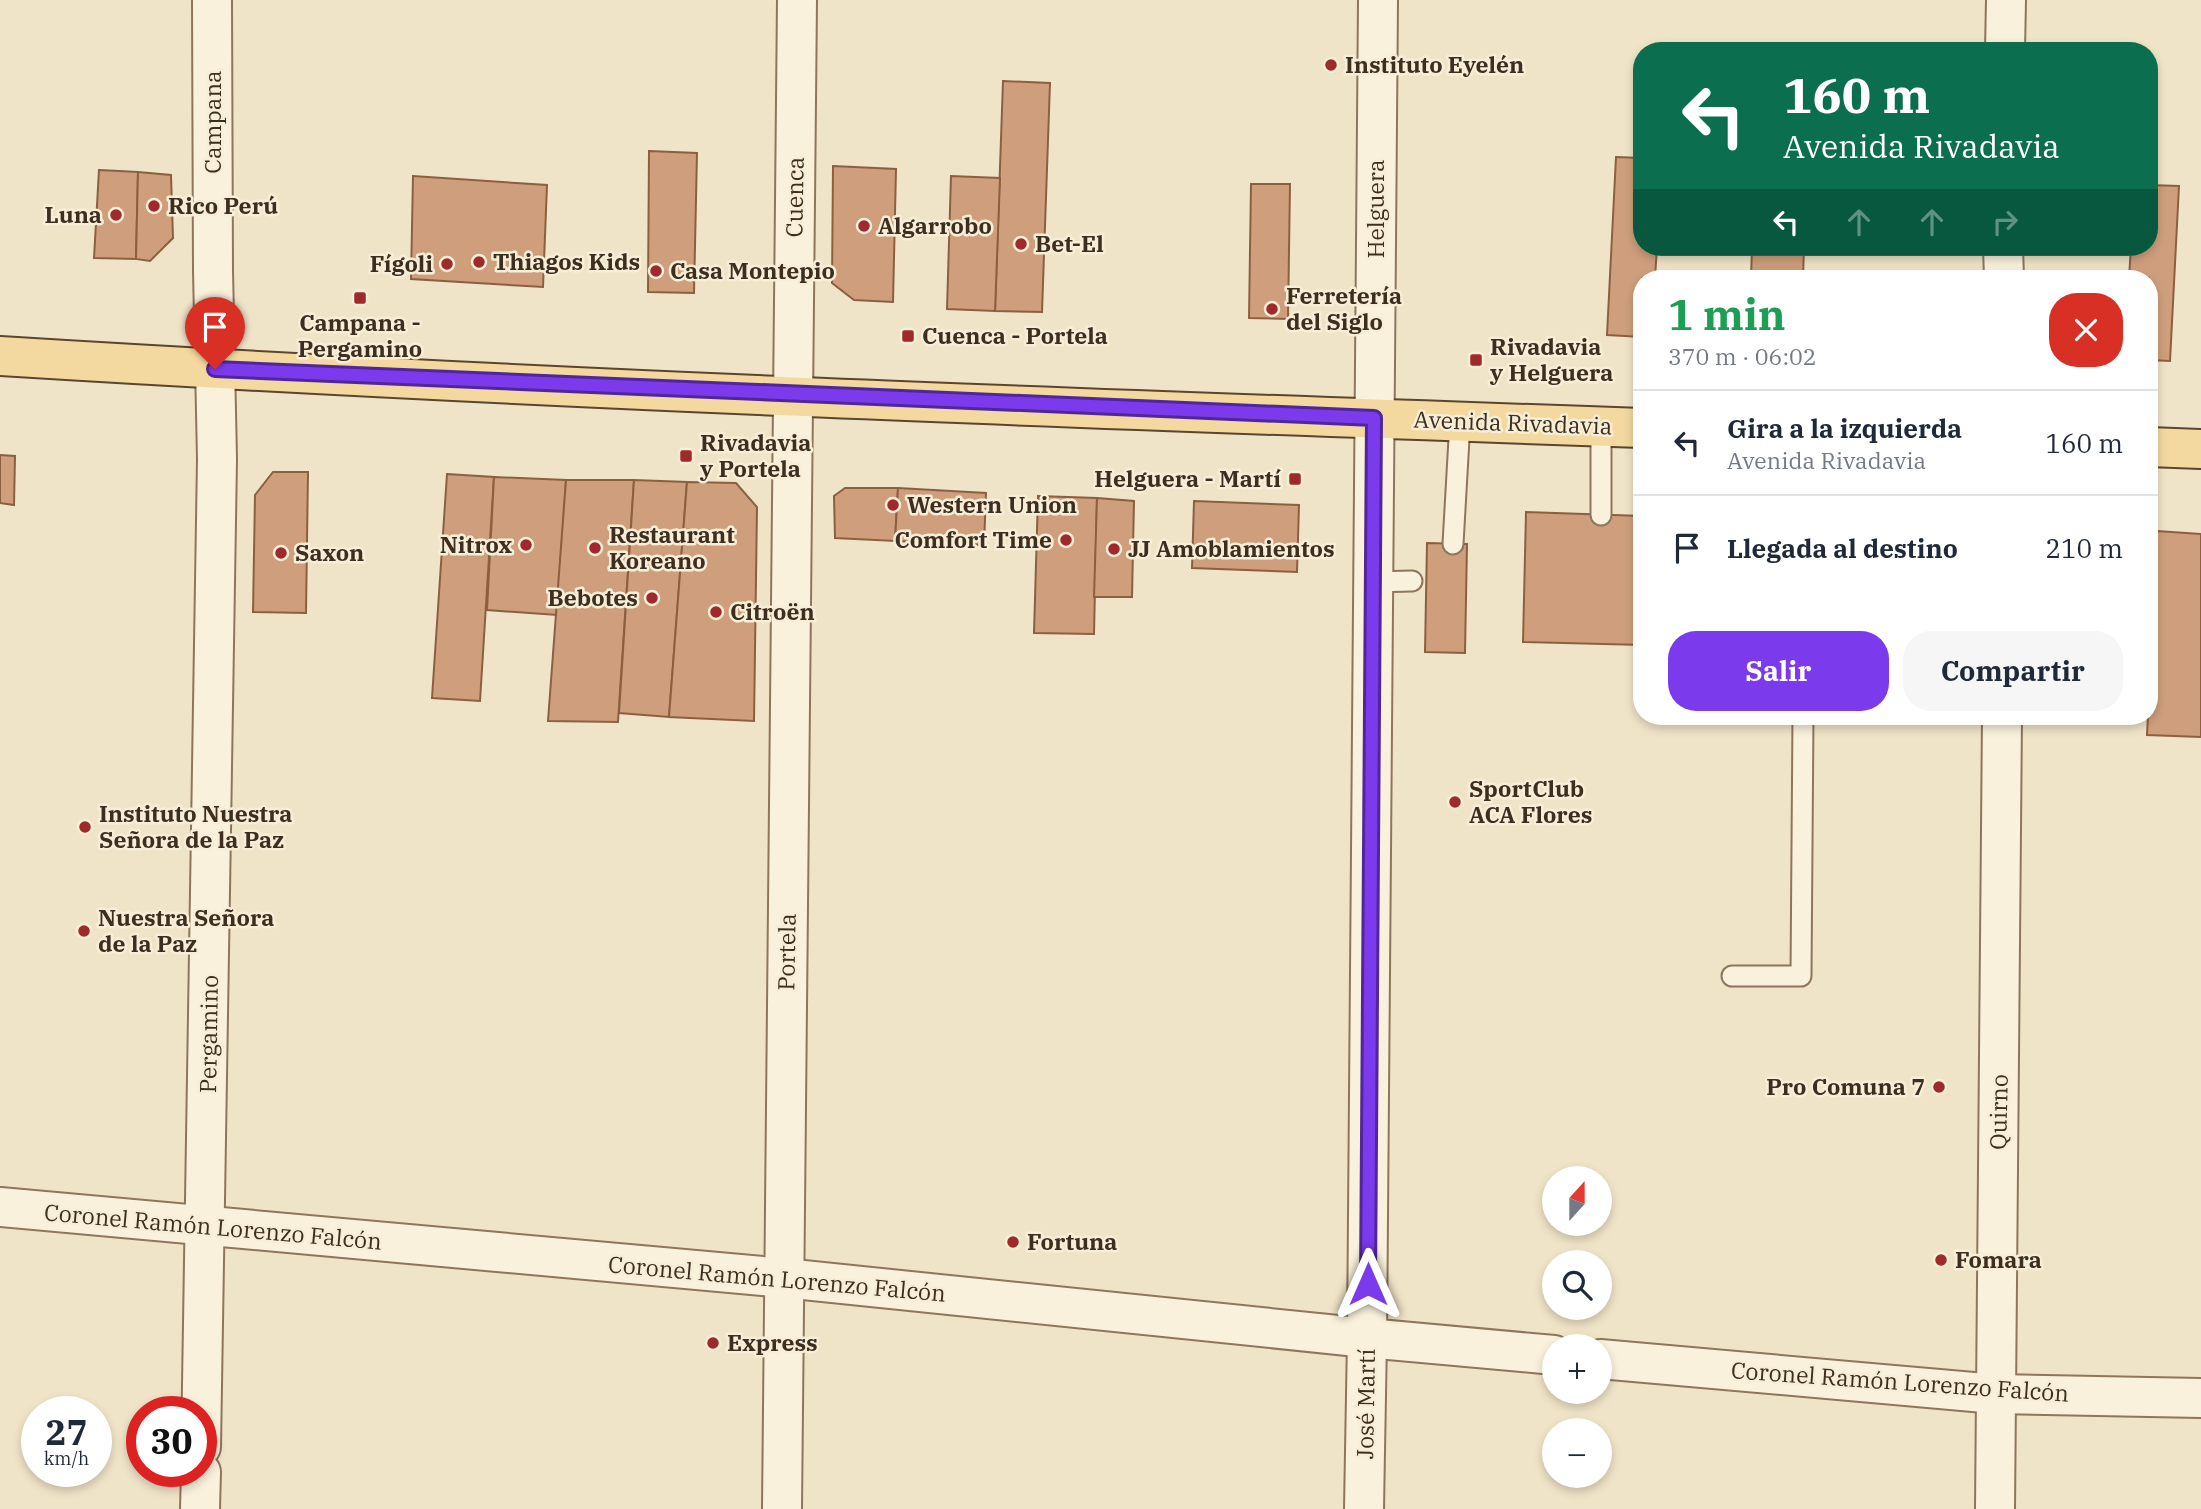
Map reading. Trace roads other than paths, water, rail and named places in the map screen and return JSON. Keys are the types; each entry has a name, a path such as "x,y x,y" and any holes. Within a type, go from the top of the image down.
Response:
{"main road":[{"name":"Avenida Rivadavia","path":"0,356 215,369 1633,428"},
{"path":"2158,447 2201,449"}],"street":[{"name":"Campana","path":"212,0 215,369"},
{"name":"Cuenca","path":"793,394 797,0"},
{"name":"Helguera","path":"1374,418 1378,0"},
{"path":"2005,42 2006,0"},
{"name":"Pergamino","path":"202,1396 217,459 215,369"},
{"name":"Portela","path":"782,1509 793,394"},
{"name":"José Martí","path":"1364,1509 1374,418"},
{"name":"Quirno","path":"1995,1509 2003,725"},
{"name":"Coronel Ramón Lorenzo Falcón","path":"0,1207 784,1278 1367,1338 1542,1353"},
{"name":"Coronel Ramón Lorenzo Falcón","path":"1612,1360 1996,1394 2201,1398"},
{"path":"200,1509 201,1487"}],"lane":[{"path":"1453,544 1460,421"},
{"path":"1601,426 1601,515"},
{"path":"1373,582 1412,581"},
{"path":"1732,976 1801,976 1803,725"}],"place":[{"name":"Instituto Eyelén","path":"1331,65"},
{"name":"Rico Perú","path":"154,206"},
{"name":"Luna","path":"116,215"},
{"name":"Algarrobo","path":"864,226"},
{"name":"Bet-El","path":"1021,244"},
{"name":"Thiagos Kids","path":"479,262"},
{"name":"Fígoli","path":"447,264"},
{"name":"Casa Montepio","path":"656,271"},
{"name":"Campana - Pergamino","path":"360,298"},
{"name":"Ferretería del Siglo","path":"1272,309"},
{"name":"Cuenca - Portela","path":"908,336"},
{"name":"Rivadavia y Helguera","path":"1476,360"},
{"name":"Rivadavia y Portela","path":"686,456"},
{"name":"Helguera - Martí","path":"1295,479"},
{"name":"Western Union","path":"893,505"},
{"name":"Comfort Time","path":"1066,540"},
{"name":"Nitrox","path":"526,545"},
{"name":"Restaurant Koreano","path":"595,548"},
{"name":"JJ Amoblamientos","path":"1114,549"},
{"name":"Saxon","path":"281,553"},
{"name":"Bebotes","path":"652,598"},
{"name":"Citroën","path":"716,612"},
{"name":"SportClub ACA Flores","path":"1455,802"},
{"name":"Instituto Nuestra Señora de la Paz","path":"85,827"},
{"name":"Nuestra Señora de la Paz","path":"84,931"},
{"name":"Pro Comuna 7","path":"1939,1087"},
{"name":"Fortuna","path":"1013,1242"},
{"name":"Fomara","path":"1941,1260"},
{"name":"Express","path":"713,1343"}]}
